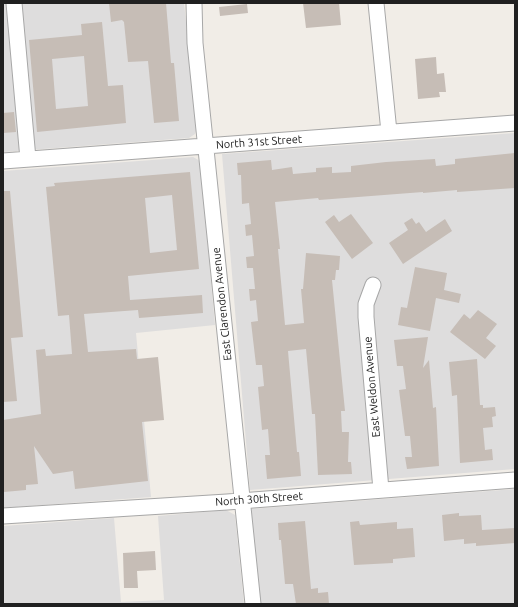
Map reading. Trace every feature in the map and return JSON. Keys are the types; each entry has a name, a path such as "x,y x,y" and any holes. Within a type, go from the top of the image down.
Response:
{"street":[{"path":"14,3 28,159"},
{"name":"East Clarendon Avenue","path":"194,3 195,43 228,370 244,500 253,604"},
{"path":"376,3 389,132"},
{"name":"North 31st Street","path":"3,161 515,123"},
{"name":"East Weldon Avenue","path":"373,285 366,304 366,317 381,490"},
{"name":"North 30th Street","path":"3,516 515,480"}],"shaded area":[{"path":"3,3 184,3 197,127 195,134 189,138 3,152"},
{"path":"515,133 515,469 250,490 222,154"},
{"path":"193,157 200,161 215,325 136,333 151,497 3,508 3,171"},
{"path":"515,489 515,604 260,604 251,509"},
{"path":"226,510 235,515 244,604 3,604 3,526 114,518 121,602 164,600 158,516"}],"building":[{"path":"109,3 166,3 171,63 174,63 179,121 154,123 148,61 128,62 124,22 122,20 111,22"},
{"path":"303,3 339,3 341,25 306,28"},
{"path":"247,4 248,13 220,16 219,7"},
{"path":"102,22 108,86 123,85 126,123 37,132 29,40 82,35 81,24","holes":["84,56 88,106 56,109 52,59"]},
{"path":"436,57 437,74 444,73 446,92 439,92 440,97 418,99 415,59"},
{"path":"14,112 16,132 3,133 3,113"},
{"path":"515,153 515,188 457,192 457,190 423,192 319,200 318,198 275,202 285,325 304,323 301,289 303,289 306,253 340,256 339,270 336,270 335,280 332,280 345,411 341,411 342,432 349,432 348,462 351,462 352,474 318,475 315,414 312,414 306,349 288,351 297,452 299,452 301,476 267,479 265,455 270,455 268,429 262,430 258,387 264,386 262,365 256,365 251,322 258,321 256,300 250,301 249,289 255,289 253,268 247,268 246,257 254,256 252,235 246,236 245,225 251,224 249,203 242,204 241,175 238,175 237,163 271,160 272,170 292,167 293,174 316,172 316,168 332,167 332,173 351,172 351,166 386,162 435,159 436,166 455,164 455,159"},
{"path":"190,172 199,269 128,276 130,300 202,295 203,313 139,318 138,310 84,314 88,352 136,349 137,359 158,357 164,420 142,422 148,481 75,489 73,471 53,474 34,446 38,484 26,485 26,490 4,492 3,420 41,414 36,350 45,349 46,356 72,354 69,315 58,316 46,187 55,186 54,183","holes":["172,195 177,250 150,253 145,198"]},
{"path":"3,191 10,191 23,337 11,338 17,401 3,402"},
{"path":"351,214 373,243 352,259 325,222 334,215 339,222"},
{"path":"412,218 416,224 419,222 426,232 445,219 452,231 403,264 389,243 408,230 404,223"},
{"path":"415,267 447,273 444,290 461,294 459,303 436,298 430,331 398,325 401,307 407,308"},
{"path":"478,310 497,324 486,338 496,346 485,359 450,332 464,314 470,319"},
{"path":"428,337 423,368 429,360 433,408 436,407 439,466 407,469 405,457 412,457 410,436 405,436 399,390 406,389 403,366 397,366 394,340"},
{"path":"477,359 480,405 483,405 483,408 495,407 496,416 492,417 493,427 483,428 485,450 492,449 493,460 460,463 457,395 452,396 449,362"},
{"path":"459,513 459,516 481,515 482,530 515,528 515,543 476,546 476,543 464,544 464,539 444,541 442,515"},
{"path":"305,521 311,589 318,588 318,593 328,592 329,604 296,604 293,584 285,584 278,523"},
{"path":"359,521 360,525 397,522 397,529 413,528 415,557 393,559 393,563 354,565 350,522"},
{"path":"155,551 156,570 137,571 138,588 124,588 123,553"}]}
